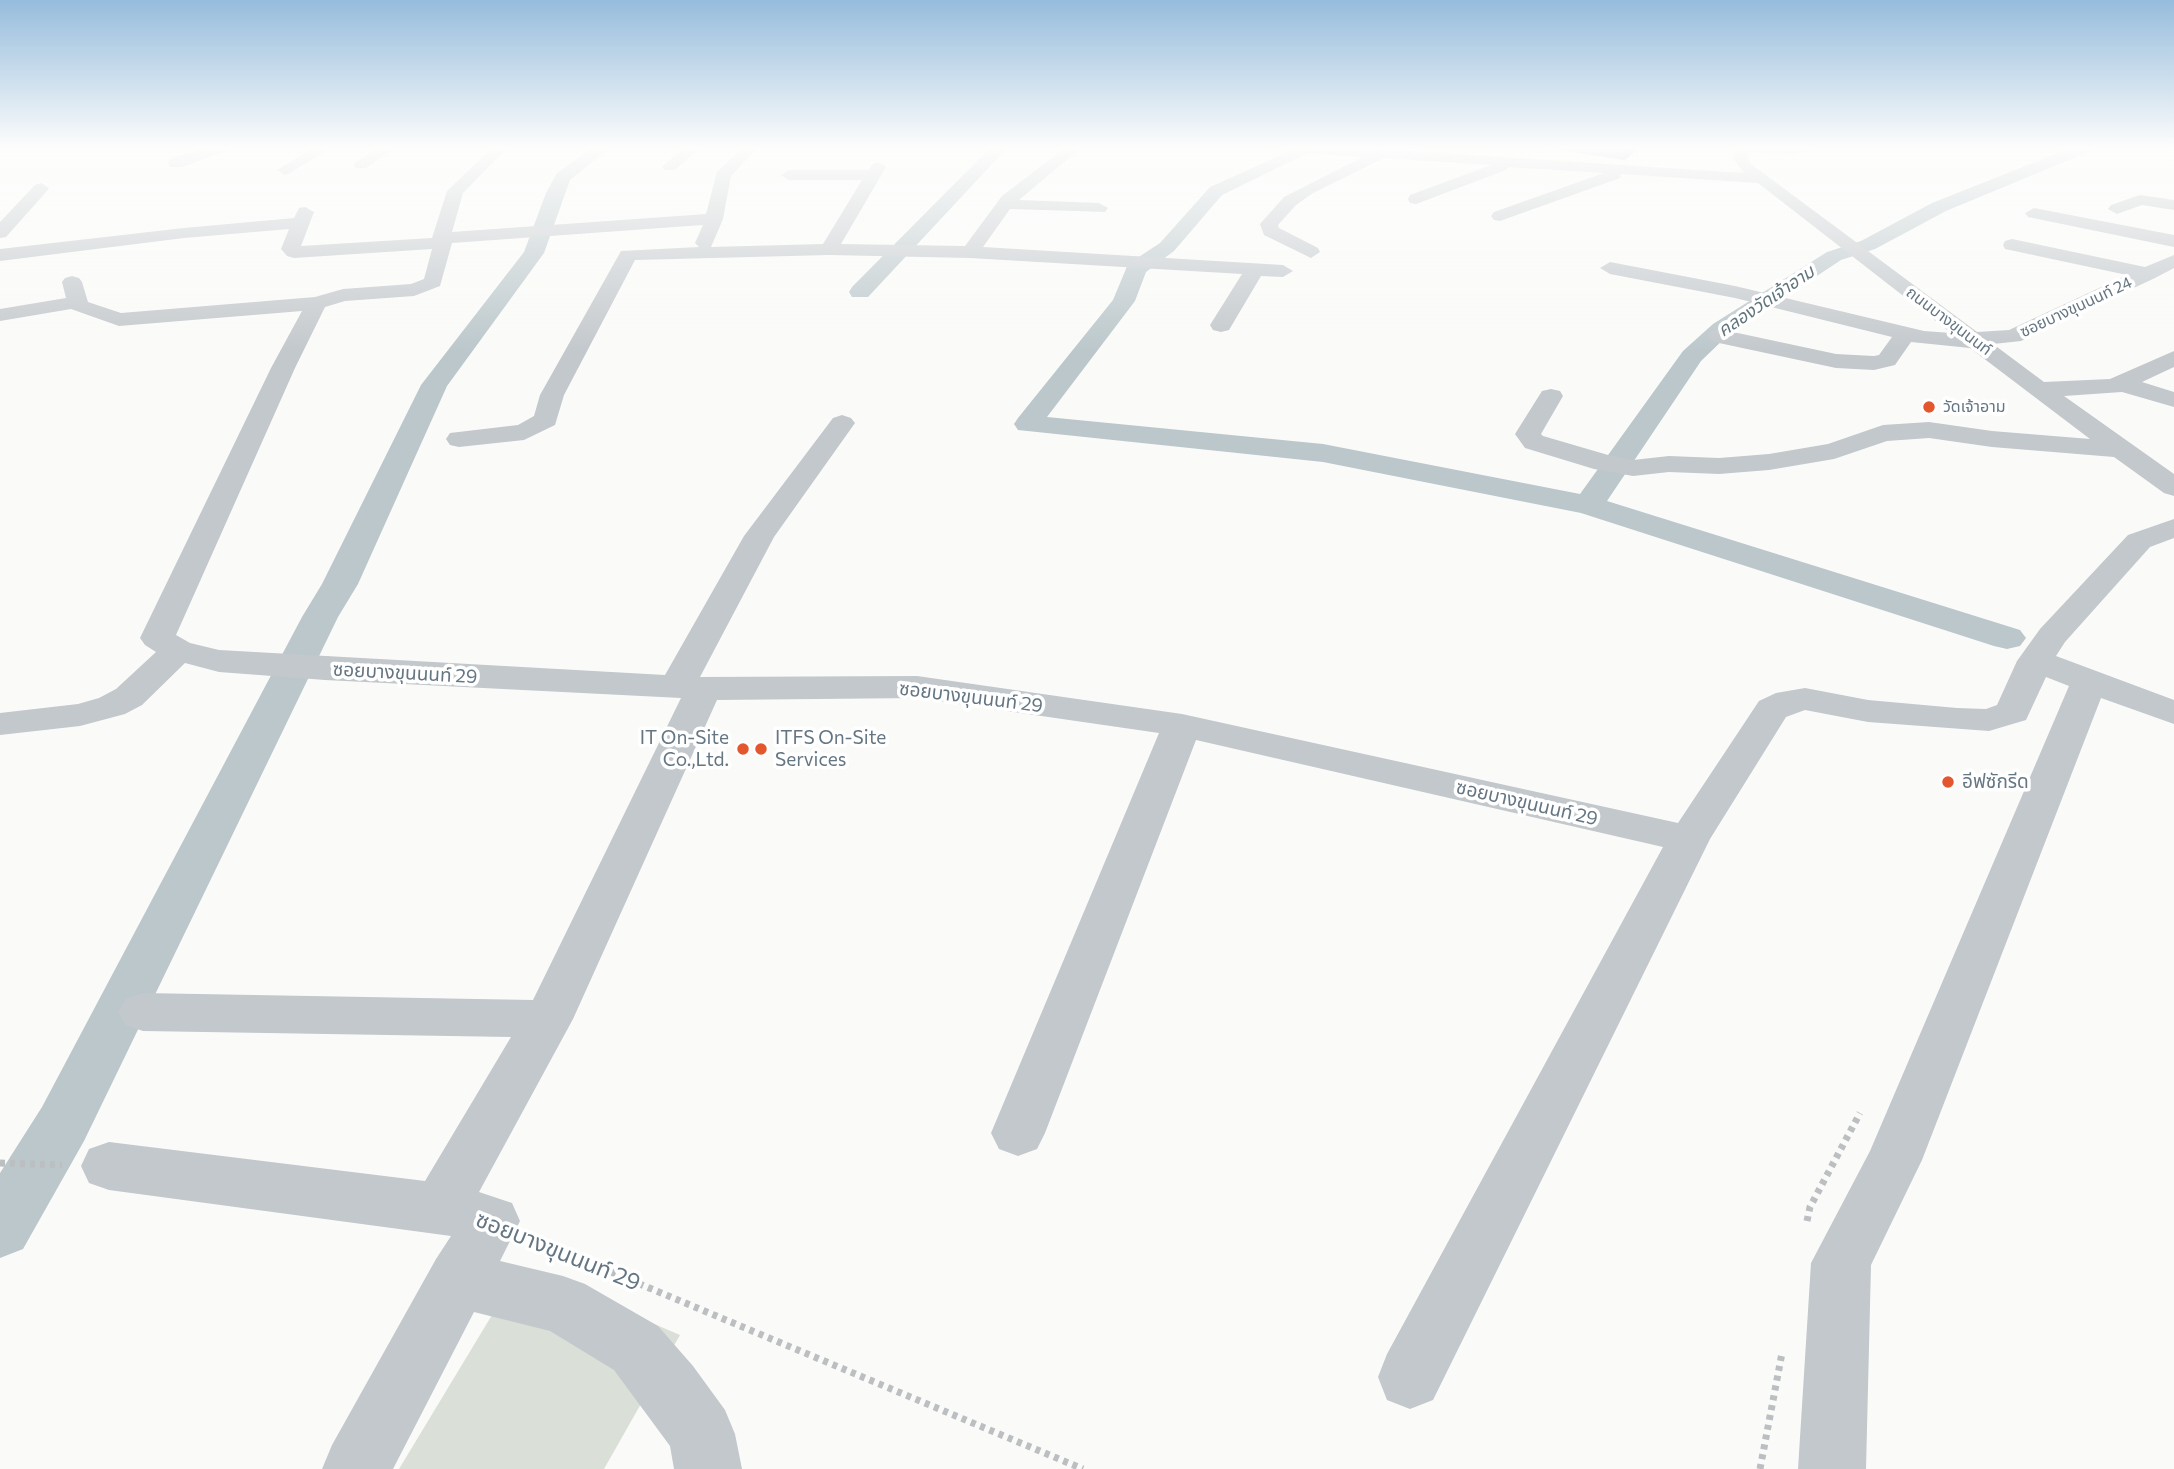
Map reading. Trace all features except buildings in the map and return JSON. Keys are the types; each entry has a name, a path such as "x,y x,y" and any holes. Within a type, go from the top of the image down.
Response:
{"street":[{"path":"1,232 16,216"},
{"path":"0,315 75,292 79,306 119,320 317,303 335,297 414,290 433,282 448,216"},
{"path":"703,245 715,216"},
{"path":"829,249 849,216"},
{"path":"970,252 997,216"},
{"path":"1277,216 1269,225 1270,231 1311,252"},
{"name":"ถนนบางขุนนนท์","path":"1810,216 2039,390 2174,487"},
{"path":"2047,216 2174,241"},
{"path":"0,255 131,248 302,218 290,249 306,254 442,240 714,219"},
{"path":"1,232 28,227"},
{"path":"2012,245 2148,274"},
{"path":"459,439 524,432 546,419 552,395 628,255 829,249 970,252 1283,271"},
{"name":"ซอยบางขุนนนท์ 24","path":"1610,268 1699,284 1924,338 1976,340 2013,336 2174,261"},
{"path":"1222,325 1255,269"},
{"path":"0,724 80,715 113,706 129,696 178,651 157,638 283,368 317,303"},
{"path":"1719,336 1836,361 1874,363 1887,360 1905,334"},
{"path":"2039,390 2088,389 2122,384 2174,358"},
{"path":"2122,384 2174,400"},
{"path":"1551,396 1528,434 1534,442 1604,463 1633,468 1669,464 1719,467 1769,462 1834,451 1884,433 1929,430 1992,439 2121,449"},
{"path":"356,1469 457,1279 465,1215 691,686 759,536 842,423"},
{"path":"1410,1377 1689,839 1772,709 1789,701 1805,699 1868,711 1989,720 2013,712 2042,650 2139,541 2174,528"},
{"path":"2042,650 2089,681 2174,713"},
{"name":"ซอยบางขุนนนท์ 29","path":"178,651 219,661 325,669 691,686 917,687 1182,725 1689,839"},
{"path":"1832,1469 1841,1263 1894,1160 2042,803 2089,681"},
{"path":"1018,1133 1182,725"},
{"path":"143,1012 548,1019"},
{"path":"109,1166 465,1215"},
{"path":"457,1279 563,1305 636,1348 701,1434 708,1469"}],"path":[{"path":"0,1163 109,1166"},
{"name":"ซอยบางขุนนนท์ 29","path":"465,1215 568,1254"},
{"name":"ซอยบางขุนนนท์ 29","path":"607,1270 1083,1469"}],"shaded area":[{"path":"521,1267 680,1335 604,1469 399,1469"}],"waterway":[{"path":"0,1229 63,1124 320,617 340,584 434,385 534,253 547,216"},
{"path":"860,292 934,216"},
{"path":"1195,216 1167,247 1136,269 1124,301 1028,424 1323,453 1588,505"},
{"name":"คลองวัดเจ้าอาม","path":"1588,505 1692,356 1721,329 1834,256 1868,245 1923,216"},
{"path":"1588,505 2007,638"}],"place":[{"name":"วัดเจ้าอาม","path":"1929,407"},
{"name":"IT On-Site Co.,Ltd.","path":"743,749"},
{"name":"ITFS On-Site Services","path":"761,749"},
{"name":"อีฟซักรีด","path":"1948,782"}]}
